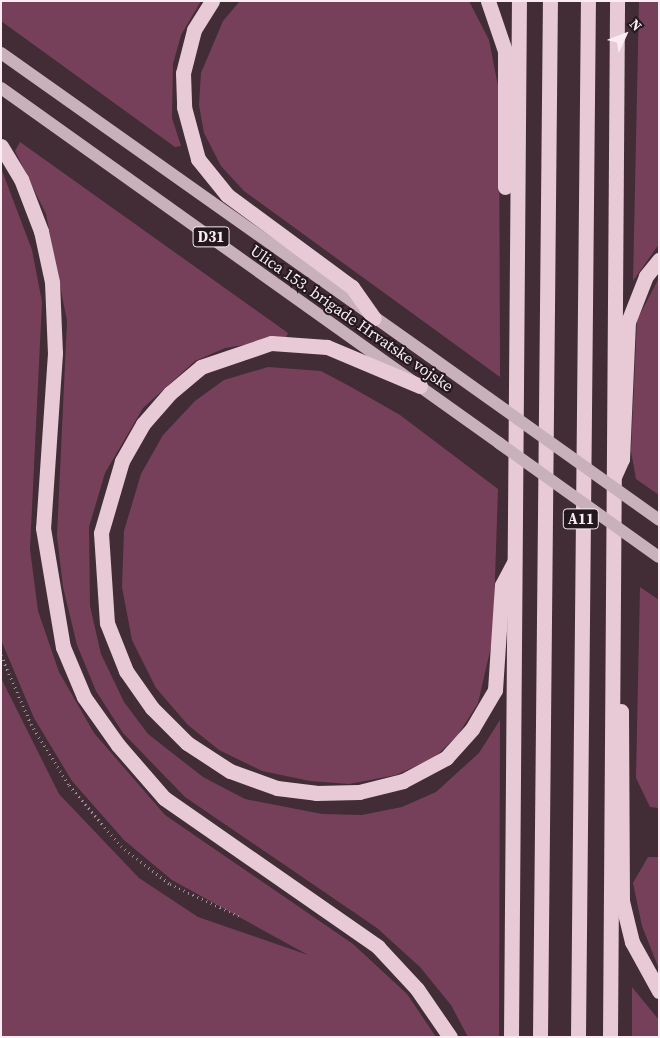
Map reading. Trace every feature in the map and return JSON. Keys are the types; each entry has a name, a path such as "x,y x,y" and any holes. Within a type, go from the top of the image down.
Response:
{"highway":[{"path":"212,1 194,30 183,73 184,107 198,159 227,196 352,286 374,318"},
{"path":"488,1 505,51 505,222 514,244"},
{"path":"511,1037 514,244 519,1"},
{"name":"A11","path":"540,1037 550,1"},
{"name":"A11","path":"578,1037 588,1"},
{"path":"610,1037 610,485 617,1"},
{"path":"1,146 22,179 41,231 52,282 56,353 43,528 63,647 84,696 118,745 164,798 378,947 417,989 450,1037"},
{"path":"610,485 622,459 628,322 646,276 659,260"},
{"path":"420,386 327,347 272,343 201,367 170,393 142,424 122,461 101,533 107,623 126,671 152,708 187,743 230,771 278,788 316,794 359,792 403,781 446,758 472,729 495,690 502,585 514,562"},
{"path":"611,673 621,691 622,902 632,942 659,991"}],"main road":[{"name":"Ulica 153. brigade Hrvatske vojske","path":"1,53 659,520"},
{"name":"Ulica 153. brigade Hrvatske vojske","path":"1,88 659,557"}],"path":[{"path":"1,655 32,724 69,785 121,846 170,884 239,916"}],"shaded area":[{"path":"1,1 201,1 181,35 173,64 172,118 181,146 175,147 1,21"},
{"path":"240,1 469,1 489,40 499,91 500,377 244,191 221,166 204,133 199,105 201,73 223,21"},
{"path":"639,1 659,1 659,244 633,281"},
{"path":"20,142 288,333 286,338 225,348 195,361 143,408 105,473 89,527 90,606 101,654 124,702 148,734 203,777 245,799 322,814 362,815 402,807 436,792 479,753 500,720 499,1037 468,1037 451,1005 420,967 377,928 185,797 123,733 96,691 77,645 63,587 57,536 67,321 46,214 15,151"},
{"path":"1,168 32,250 42,302 30,549 38,611 59,672 94,733 165,815 353,944 407,994 436,1037 1,1037 1,678 59,794 139,878 198,917 308,955 172,880 124,840 72,781 34,718 1,640"},
{"path":"659,278 659,495 636,479 631,451 637,320"},
{"path":"268,367 321,371 400,415 498,489 493,638 478,703 458,735 434,758 396,775 349,784 310,781 262,771 219,750 188,725 156,688 132,640 122,587 124,531 141,474 163,435 195,401 224,380"},
{"path":"640,587 659,600 659,808 650,807 636,778"},
{"path":"648,857 659,857 659,969 642,926 633,883"},
{"path":"632,987 659,1020 659,1037 632,1037"}]}
